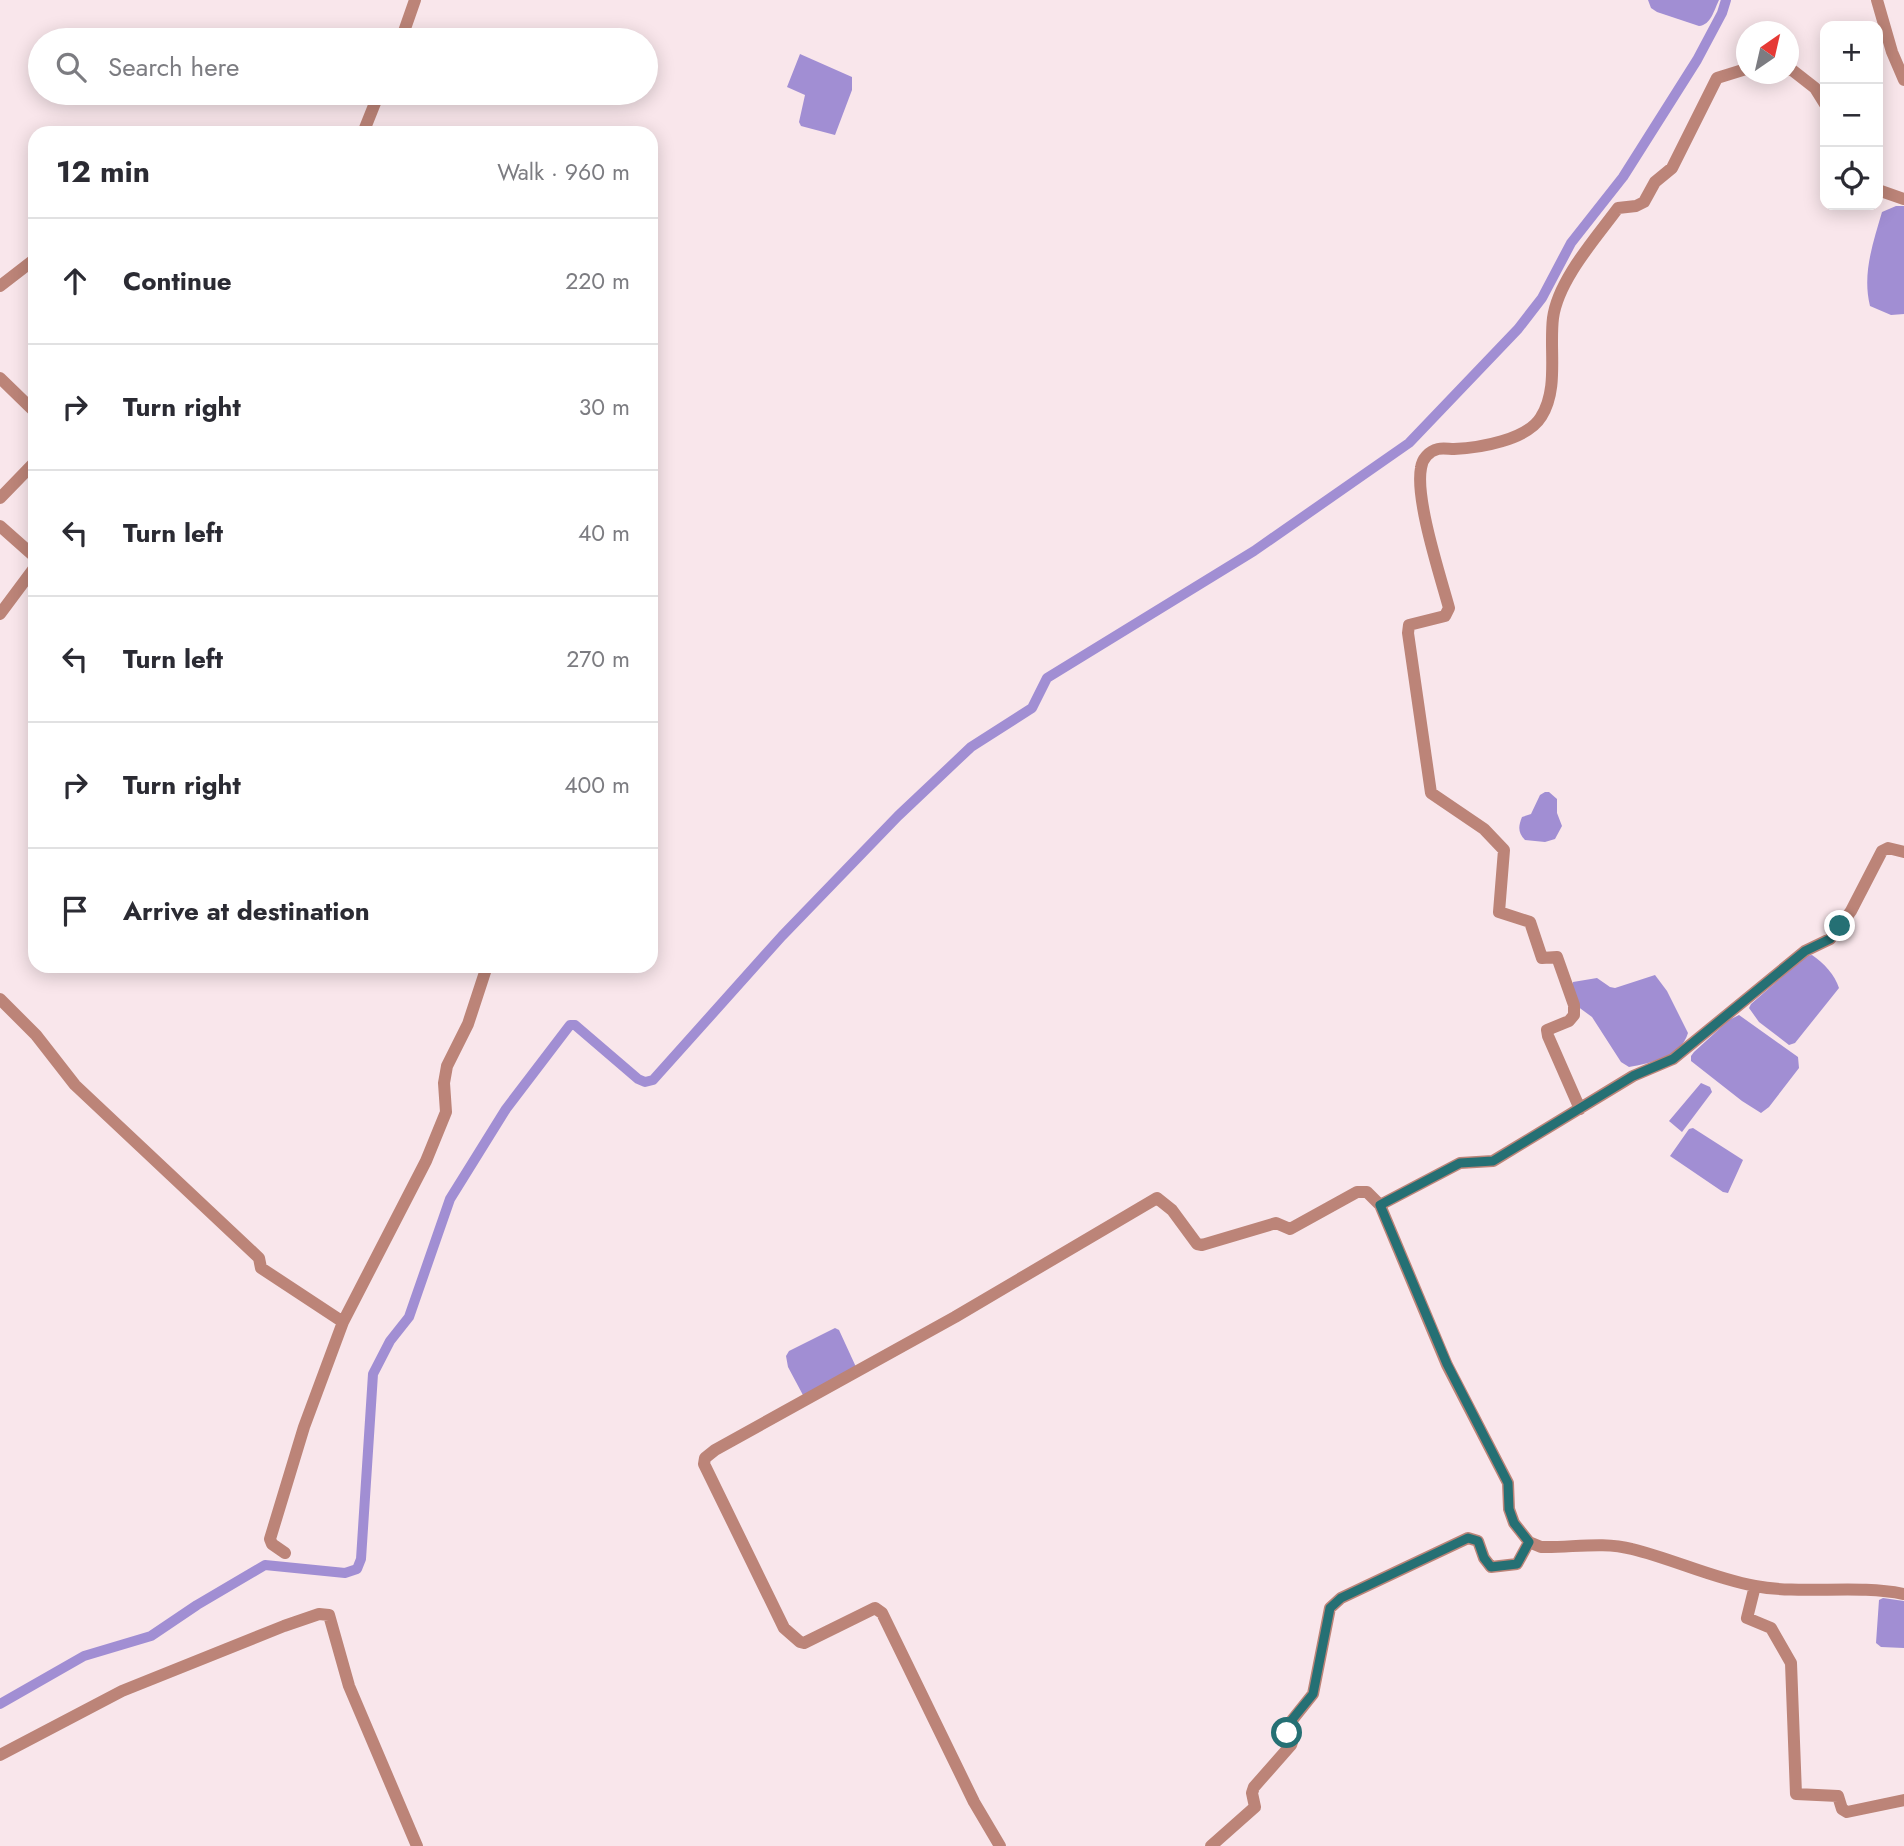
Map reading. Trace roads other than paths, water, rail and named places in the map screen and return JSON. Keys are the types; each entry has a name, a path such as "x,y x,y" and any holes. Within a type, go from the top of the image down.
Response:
{"street":[{"path":"405,28 415,0"},
{"path":"1877,0 1892,52 1904,80"},
{"path":"1580,1109 1547,1030 1569,1021 1574,1015 1574,1005 1557,957 1542,958 1530,922 1499,912 1504,850 1484,829 1431,793 1408,633 1409,625 1446,616 1449,608 1422,501 1420,469 1423,461 1436,449 1456,449 1507,441 1535,425 1550,396 1553,316 1560,293 1618,208 1644,202 1655,182 1672,167 1717,78 1736,72"},
{"path":"1799,75 1815,88 1820,96"},
{"path":"366,126 374,105"},
{"path":"1883,192 1904,199"},
{"path":"0,286 28,264"},
{"path":"0,379 28,405"},
{"path":"0,498 28,468"},
{"path":"0,526 28,551"},
{"path":"0,614 28,576"},
{"path":"1380,1205 1460,1163 1493,1161 1633,1076 1673,1059 1805,951 1830,939 1852,911 1882,852 1888,848 1904,852"},
{"path":"285,1553 272,1544 270,1539 304,1427 343,1322 426,1161 446,1112 444,1083 447,1066 468,1024 485,973"},
{"path":"0,999 36,1035 75,1085 259,1258 261,1268 343,1322"},
{"path":"1000,1846 974,1801 882,1613 875,1608 864,1612 804,1643 784,1628 704,1464 705,1458 956,1317 1157,1198 1172,1210 1197,1244 1202,1245 1276,1223 1290,1229 1362,1191 1367,1192 1380,1205 1447,1364 1508,1483 1509,1509 1514,1523 1529,1542 1541,1547 1629,1548 1755,1586 1797,1591 1885,1590 1904,1594"},
{"path":"1212,1846 1255,1807 1252,1793 1254,1787 1291,1745 1285,1729 1313,1694 1330,1608 1341,1598 1468,1538 1478,1541 1484,1558 1491,1567 1517,1564 1529,1542"},
{"path":"1755,1586 1747,1618 1771,1628 1791,1663 1796,1794 1838,1796 1842,1809 1847,1812 1904,1800"},
{"path":"0,1755 122,1691 284,1626 319,1614 329,1615 349,1686 417,1846"}],"waterway":[{"path":"0,1704 84,1656 151,1636 265,1565 345,1573 357,1569 361,1559 373,1374 390,1341 409,1317 450,1199 506,1109 570,1025 575,1025 638,1079 645,1082 653,1080 782,936 898,816 971,747 1032,708 1047,678 1254,551 1409,443 1518,329 1542,298 1571,243 1623,177 1697,60 1726,0"}]}
